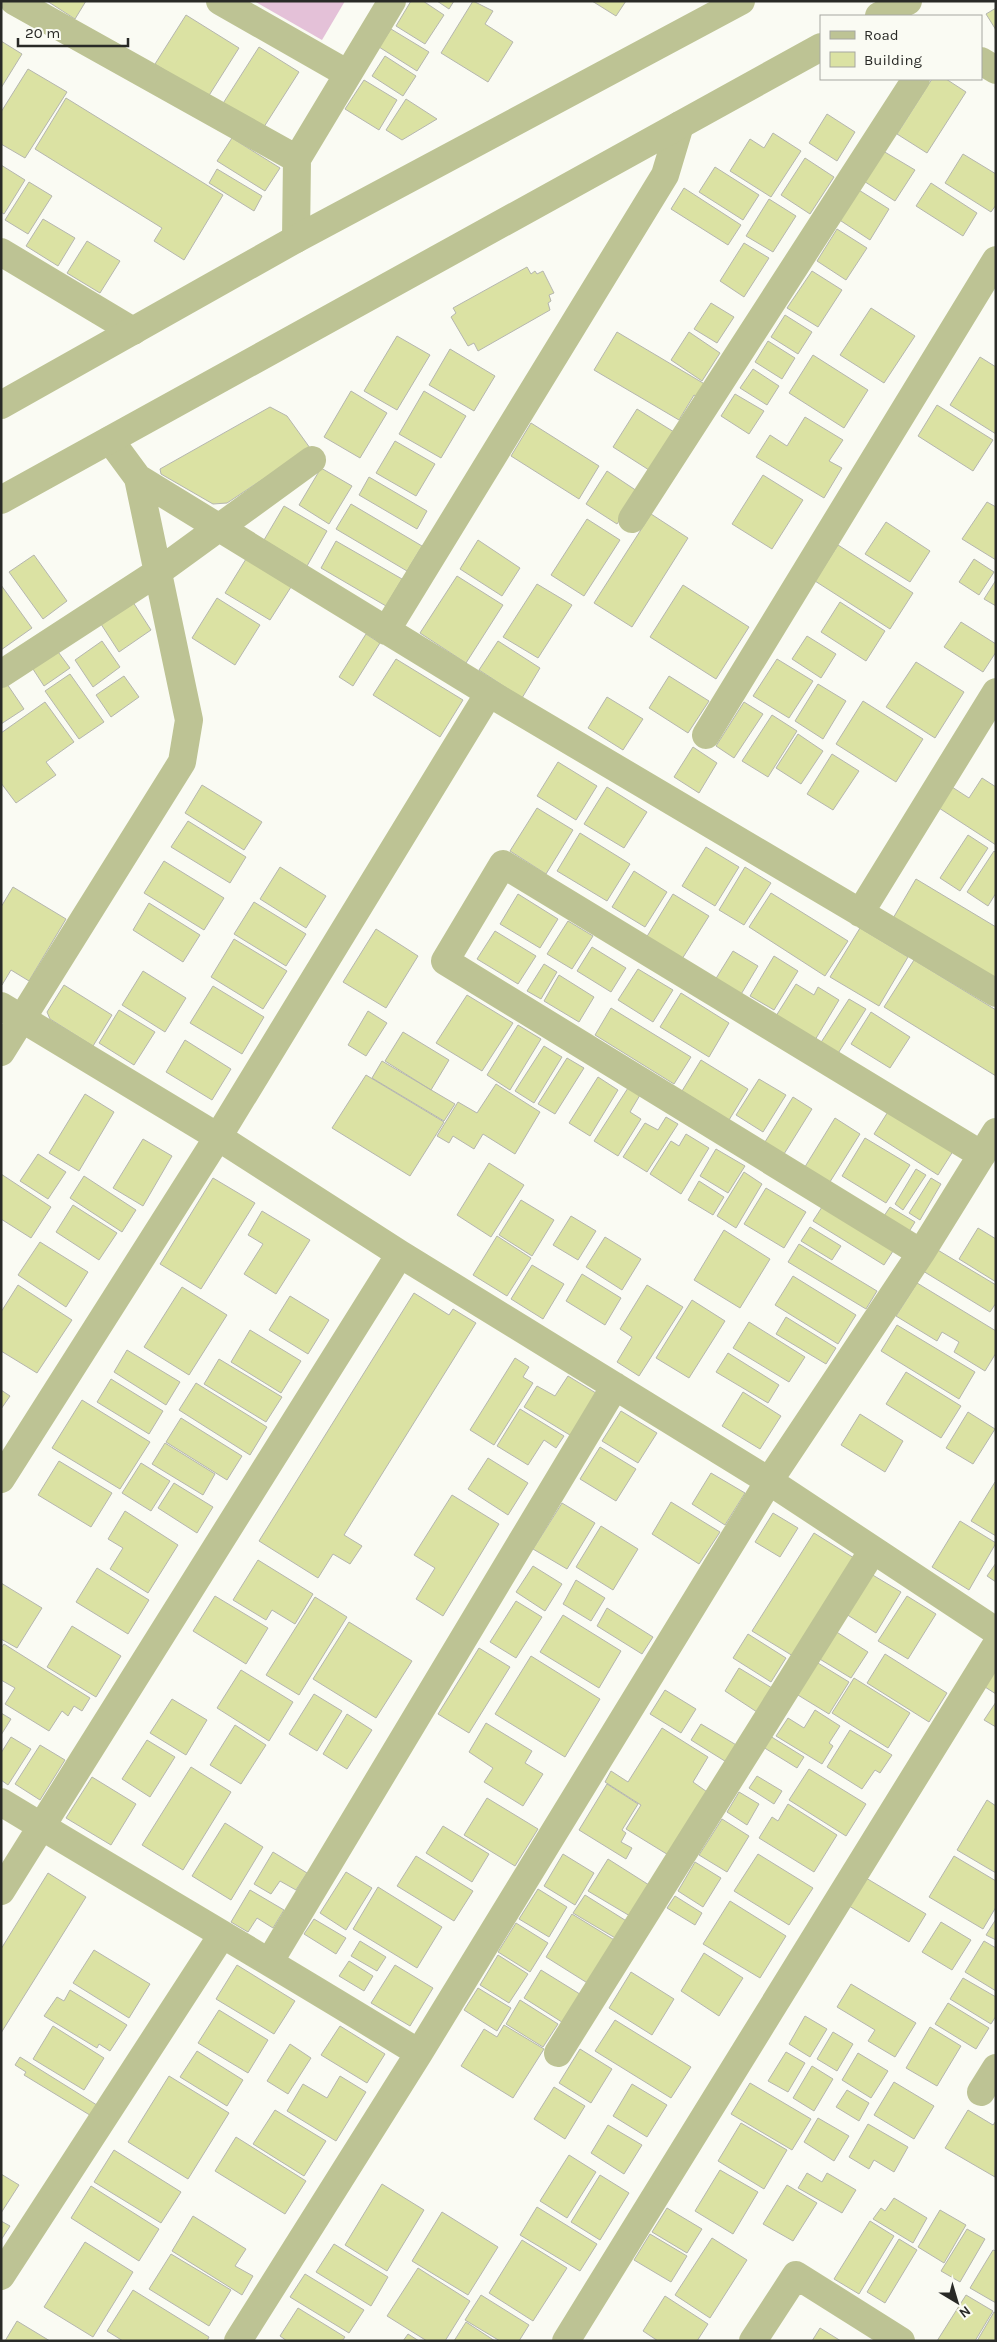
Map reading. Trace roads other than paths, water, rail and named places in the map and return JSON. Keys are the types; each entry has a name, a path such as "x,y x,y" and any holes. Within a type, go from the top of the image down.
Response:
{"street":[{"path":"14,1 297,159"},
{"path":"220,1 348,74"},
{"path":"296,240 297,159 392,1"},
{"path":"1,405 296,240 741,1"},
{"path":"1,500 820,48"},
{"path":"982,62 996,70"},
{"path":"632,518 915,80"},
{"path":"386,631 665,175 680,125"},
{"path":"1,252 133,331"},
{"path":"706,735 996,260"},
{"path":"110,440 138,478 218,528 489,693 996,993"},
{"path":"1,674 158,572 312,460"},
{"path":"1,1052 11,1013 182,762 189,720 138,478"},
{"path":"860,913 996,692"},
{"path":"1,1478 218,1137 489,693"},
{"path":"238,2341 419,2053 769,1481 921,1253 992,1140 504,864 445,961 921,1253"},
{"path":"11,1013 218,1137 400,1254 769,1481 996,1631"},
{"path":"1,1891 400,1254"},
{"path":"270,1961 615,1386"},
{"path":"558,2053 873,1550"},
{"path":"566,2341 996,1645"},
{"path":"1,1802 222,1935 270,1961 419,2053"},
{"path":"1,2276 222,1935"},
{"path":"981,2092 996,2068"},
{"path":"753,2341 796,2274 901,2341"}]}
